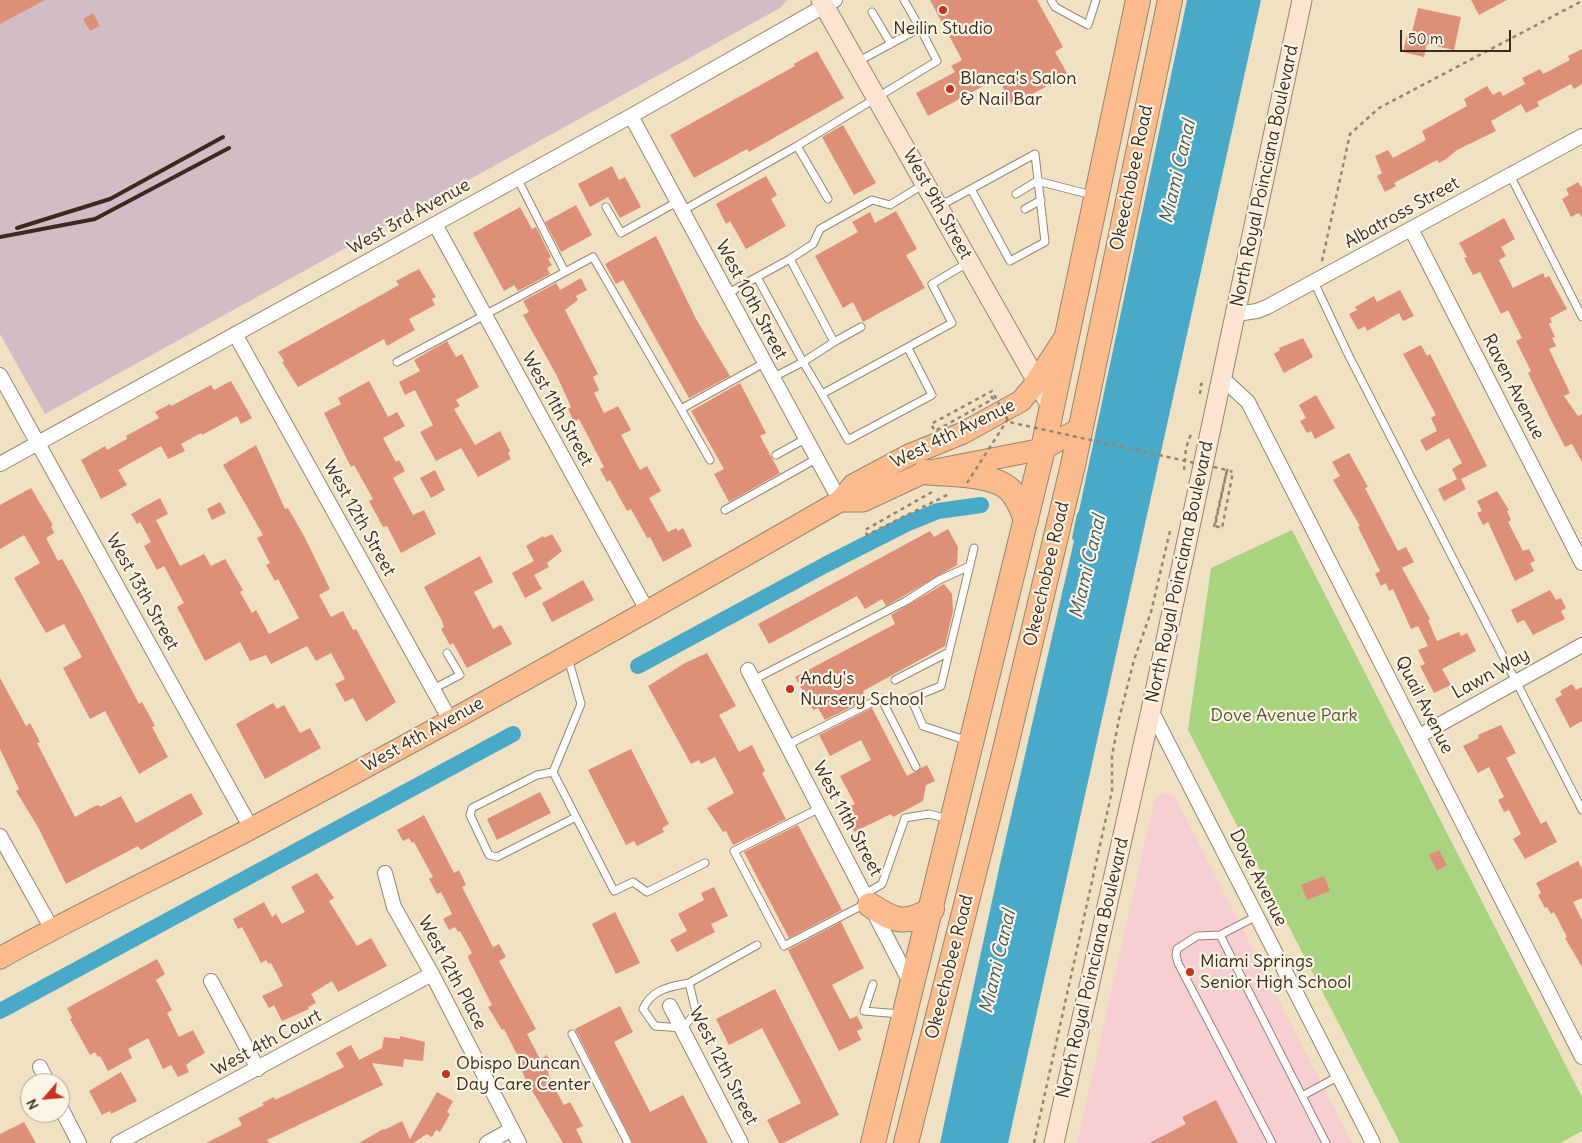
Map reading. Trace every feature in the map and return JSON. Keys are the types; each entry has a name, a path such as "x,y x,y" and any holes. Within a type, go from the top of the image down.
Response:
{"highway":[{"name":"Okeechobee Road","path":"874,1143 1043,449 1138,0"},
{"name":"Okeechobee Road","path":"906,1143 1006,744 1073,465 1073,433 1170,0"},
{"path":"1052,408 1073,433"},
{"path":"929,482 997,481 1009,489 1016,498 1026,520"},
{"path":"868,900 886,916 898,920 921,915 932,909"},
{"path":"912,986 923,1009 928,1052"}],"main road":[{"name":"West 4th Avenue","path":"0,958 251,828 648,612 840,501 852,485 909,456 963,434 1008,410 1020,401 1036,382 1070,328"},
{"name":"West 4th Avenue","path":"840,501 863,501 1043,449 1073,433"}],"street":[{"name":"North Royal Poinciana Boulevard","path":"1054,1143 1151,710 1302,0"},
{"name":"West 9th Street","path":"827,2 856,62 1052,408"},
{"name":"West 3rd Avenue","path":"0,464 631,116 827,2"},
{"name":"West 10th Street","path":"631,116 840,501"},
{"name":"Albatross Street","path":"1236,314 1257,311 1316,281 1582,136"},
{"name":"West 11th Street","path":"435,224 648,612"},
{"name":"Raven Avenue","path":"1411,229 1582,563"},
{"name":"West 12th Street","path":"235,334 450,720"},
{"name":"West 13th Street","path":"0,375 251,828"},
{"name":"Quail Avenue","path":"1222,378 1248,402 1582,1057"},
{"name":"Lawn Way","path":"1419,736 1582,644"},
{"name":"West 11th Street","path":"751,675 912,986"},
{"name":"Dove Avenue","path":"1151,710 1373,1143"},
{"path":"0,836 52,930"},
{"name":"West 12th Place","path":"385,872 394,907 432,974 519,1143"},
{"name":"West 4th Court","path":"118,1143 432,974"},
{"path":"211,981 258,1069"},
{"name":"West 12th Street","path":"670,1006 742,1143"},
{"path":"40,1067 43,1073"},
{"path":"68,1123 78,1143"},
{"path":"487,1143 512,1129"}],"lane":[{"path":"606,207 621,233 680,206 797,146 937,61 904,0"},
{"path":"1051,0 1055,8 1088,25 1096,0"},
{"path":"872,12 891,44"},
{"path":"856,62 920,28"},
{"path":"797,146 828,199"},
{"path":"938,207 1035,154 1045,242 1010,261 995,227 971,189"},
{"path":"1510,175 1582,317"},
{"path":"518,178 565,272"},
{"path":"1016,194 1037,182 1097,197"},
{"path":"727,294 813,244 820,228 872,200 890,205 925,184"},
{"path":"1025,209 1041,200"},
{"path":"397,362 593,257 710,460"},
{"path":"790,259 834,342"},
{"path":"822,394 952,323 932,284 969,262"},
{"path":"757,277 848,440 932,395 908,348"},
{"path":"1316,281 1348,354 1582,810"},
{"path":"772,378 803,362 861,327"},
{"path":"681,409 764,363"},
{"path":"776,455 805,439"},
{"path":"725,510 816,459"},
{"path":"973,742 923,726 910,698 941,686 974,548"},
{"path":"751,675 906,601 939,580 970,566"},
{"path":"895,680 949,652"},
{"path":"433,689 460,675 447,653"},
{"path":"553,772 582,704 568,656"},
{"path":"787,745 881,698 916,767"},
{"path":"553,772 614,891 632,882 647,892 705,863"},
{"path":"553,772 537,775 472,808 470,815 489,854 497,857 576,817"},
{"path":"820,808 734,851 784,946 868,900 882,884 905,818 929,814 953,820"},
{"path":"1257,916 1220,935 1197,936 1178,949 1176,955 1178,964 1272,1143"},
{"path":"1220,935 1326,1143"},
{"path":"689,983 696,1012 683,1028 655,1026 643,1009 648,997 666,988 689,983 757,945"},
{"path":"873,984 864,1011 905,1014"},
{"path":"572,1034 628,1143"},
{"path":"1302,1096 1338,1076"}],"path":[{"path":"1316,281 1350,134 1379,108 1582,1"},
{"path":"1199,400 1200,384 1222,378"},
{"path":"990,396 993,399 935,431 931,424 992,391 1009,422 1227,470 1215,526 1222,528 1234,472 1227,470 1214,527"},
{"path":"958,484 967,483 1008,419"},
{"path":"1183,476 1184,456 1192,432"},
{"path":"929,482 865,530 867,535 945,495"},
{"path":"1034,1143 1112,790 1112,756 1119,719 1132,668 1151,612 1171,529"}],"shaded area":[{"path":"0,0 787,0 780,8 45,414 0,334"},
{"name":"Miami Springs Senior High School","path":"1167,794 1175,797 1352,1143 1077,1143 1154,802 1159,795"}],"green space":[{"name":"Dove Avenue Park","path":"1292,530 1582,1097 1582,1131 1560,1143 1400,1143 1188,730 1211,568"}],"water":[{"name":"Miami Canal","path":"1187,0 1261,0 1008,1143 940,1143 1000,864 1074,541 1072,538 1077,514"}],"building":[{"path":"0,0 45,0 0,24"},
{"path":"930,0 1037,0 1063,47 1055,52 1068,75 1012,105 998,78 928,116 916,93 955,72 951,66 962,60"},
{"path":"1471,0 1507,0 1479,15"},
{"path":"1418,8 1461,17 1454,50 1427,44 1424,57 1403,52 1407,35 1411,36"},
{"path":"93,13 100,26 90,31 83,19"},
{"path":"1582,49 1582,84 1574,89 1571,84 1537,102 1539,106 1526,113 1521,104 1491,121 1496,131 1457,150 1439,163 1437,160 1394,183 1396,186 1385,192 1377,176 1382,173 1375,156 1388,150 1393,158 1426,140 1422,131 1467,106 1464,99 1487,86 1493,95 1500,91 1503,96 1525,84 1522,78 1540,69 1543,74 1570,60 1568,56"},
{"path":"817,51 844,98 749,152 747,149 694,178 670,135 795,66 794,64"},
{"path":"843,125 876,183 854,195 822,137"},
{"path":"612,166 619,180 625,177 641,207 620,218 608,197 590,207 578,184"},
{"path":"766,176 777,195 771,199 786,226 746,249 730,221 726,224 716,204"},
{"path":"1578,182 1582,188 1582,218 1579,213 1571,217 1562,199 1569,195 1566,189"},
{"path":"576,205 592,235 561,252 545,222"},
{"path":"520,207 532,229 536,227 551,257 548,259 552,265 547,268 550,274 518,291 514,285 504,291 473,233"},
{"path":"896,211 917,249 906,255 925,288 863,322 853,302 843,308 815,256 858,232 852,222 870,212 875,223"},
{"path":"1504,218 1515,239 1501,247 1506,256 1499,260 1513,288 1543,273 1545,278 1549,276 1567,309 1550,318 1552,322 1549,324 1555,337 1552,338 1556,346 1549,349 1570,393 1564,396 1578,416 1582,414 1582,462 1572,444 1565,447 1528,373 1531,371 1516,341 1522,338 1508,310 1501,314 1480,272 1473,275 1464,258 1467,257 1459,243"},
{"path":"656,236 696,319 730,376 689,398 623,280 616,284 605,264"},
{"path":"419,269 436,297 432,299 435,305 409,319 415,330 387,346 384,339 298,387 278,352 399,285 396,281"},
{"path":"581,278 587,290 576,296 578,300 565,310 598,374 593,377 599,390 594,393 604,413 618,406 631,430 621,435 640,470 647,466 661,491 649,498 668,532 676,528 678,531 683,528 692,546 663,562 650,537 647,538 631,509 627,511 610,480 607,482 600,469 604,467 579,419 574,422 568,409 571,407 557,376 523,315 529,312 523,301 556,283 560,290"},
{"path":"1400,290 1414,316 1403,321 1399,313 1367,331 1365,326 1358,330 1349,314 1357,310 1355,307 1374,296 1377,302"},
{"path":"1303,338 1313,357 1284,373 1274,354 1280,350 1279,348"},
{"path":"447,341 456,357 462,354 479,387 456,400 460,406 454,409 475,445 500,431 510,451 508,453 511,459 478,477 461,448 436,461 420,432 433,425 415,390 405,395 399,382 420,371 414,360"},
{"path":"1421,345 1427,356 1430,354 1487,466 1461,479 1466,489 1444,501 1438,489 1457,479 1452,469 1462,463 1449,438 1426,451 1420,440 1437,431 1431,418 1436,415 1403,354"},
{"path":"231,381 252,418 241,424 237,416 202,435 201,433 181,444 185,451 168,459 161,446 118,470 127,485 101,499 81,460 105,446 107,450 127,439 126,436 159,418 155,412 170,404 171,406 211,385 214,390"},
{"path":"369,381 388,417 397,412 405,426 383,438 396,462 399,460 405,471 393,478 413,515 424,510 436,534 401,553 387,526 383,527 369,501 373,499 354,465 351,467 324,413 341,404 338,398"},
{"path":"740,383 766,433 760,436 780,473 729,502 714,474 724,469 691,411"},
{"path":"1316,395 1335,428 1315,439 1311,431 1307,433 1300,421 1306,418 1299,405"},
{"path":"256,445 285,509 288,508 304,536 330,589 319,595 331,617 343,611 353,630 356,629 396,702 366,722 353,698 345,702 335,684 345,679 331,653 316,661 307,646 271,664 266,655 250,661 240,642 205,661 177,607 184,603 164,566 157,570 144,546 151,542 140,522 137,524 131,514 160,498 168,514 156,520 180,566 204,554 211,566 225,559 243,590 240,592 252,613 256,610 269,634 299,618 278,579 275,581 266,565 270,563 257,538 263,535 223,465"},
{"path":"1349,453 1368,487 1365,488 1398,551 1406,547 1414,562 1402,568 1430,619 1428,620 1437,641 1459,632 1461,636 1467,633 1476,651 1442,669 1451,685 1434,693 1420,666 1425,664 1418,650 1428,646 1418,626 1411,629 1393,589 1389,591 1386,583 1381,586 1375,574 1380,571 1358,527 1360,526 1333,480 1340,476 1332,462"},
{"path":"435,470 445,490 431,498 420,478"},
{"path":"31,488 53,525 51,526 54,533 46,538 58,561 62,559 139,704 142,702 155,726 152,727 168,757 139,774 105,711 90,719 63,668 82,657 64,624 46,633 14,578 40,563 24,535 0,549 0,505"},
{"path":"1497,491 1509,510 1507,511 1511,520 1508,522 1523,551 1529,549 1535,561 1530,563 1534,571 1515,581 1488,522 1483,525 1477,513 1482,511 1477,501"},
{"path":"220,502 226,513 212,520 207,509"},
{"path":"948,529 958,547 957,565 886,606 882,599 865,609 857,596 769,644 758,624 930,531 934,537"},
{"path":"552,534 562,551 547,563 549,567 534,575 542,589 525,598 512,573 534,561 526,546 543,536 544,538"},
{"path":"480,556 493,582 474,592 493,629 501,625 512,644 467,668 453,643 450,645 441,629 444,627 442,621 424,587"},
{"path":"583,580 594,600 552,622 542,603"},
{"path":"944,584 952,594 953,611 945,646 863,691 867,699 825,720 818,708 813,710 795,677 895,624 891,615"},
{"path":"1550,590 1556,600 1561,598 1566,608 1561,611 1565,619 1533,635 1524,620 1517,623 1511,610"},
{"path":"707,653 736,706 719,715 739,752 752,745 765,771 762,773 786,819 733,845 726,831 723,832 707,808 734,793 715,757 701,764 699,760 691,764 648,686 685,663"},
{"path":"0,678 26,726 30,723 40,742 37,743 75,817 95,806 99,805 100,807 121,796 136,823 191,793 203,814 141,850 138,846 66,884 39,829 16,791 19,789 0,749"},
{"path":"1572,684 1576,690 1582,687 1582,721 1570,728 1555,699 1562,695 1560,691"},
{"path":"273,703 277,709 284,705 300,733 310,728 321,748 265,779 236,724"},
{"path":"872,708 907,776 927,765 935,781 926,785 923,801 893,817 891,814 854,832 843,810 855,804 840,776 871,760 861,740 830,756 819,735"},
{"path":"1501,725 1516,753 1506,758 1541,824 1546,821 1557,842 1525,859 1513,839 1521,834 1509,810 1504,812 1498,800 1504,797 1489,767 1478,773 1463,746 1479,738 1478,735"},
{"path":"631,749 669,824 662,828 664,832 637,846 634,841 626,845 588,770"},
{"path":"540,792 551,813 497,840 487,819"},
{"path":"424,815 454,873 459,870 466,885 462,887 493,947 499,944 506,957 499,961 536,1029 527,1034 540,1059 547,1055 554,1069 548,1072 550,1080 564,1105 570,1102 583,1126 576,1129 583,1143 563,1143 527,1082 521,1069 524,1068 504,1029 502,1030 488,1007 492,1005 469,960 468,956 472,953 460,931 458,932 455,927 449,930 443,919 452,914 441,892 437,894 429,879 433,877 414,842 412,843 409,838 403,841 397,830"},
{"path":"798,825 842,910 789,938 744,852"},
{"path":"1439,850 1447,865 1437,871 1429,855"},
{"path":"1578,861 1582,869 1582,898 1573,902 1582,920 1582,967 1565,938 1567,937 1554,912 1551,914 1547,907 1545,908 1538,895 1541,893 1536,883"},
{"path":"317,873 334,898 329,901 357,946 371,938 387,966 338,992 332,981 311,994 316,1003 308,1007 309,1009 282,1021 274,1005 269,1008 262,996 283,986 271,963 269,964 266,960 261,963 242,927 238,929 233,919 264,902 272,917 276,914 282,924 305,912 291,887"},
{"path":"1324,876 1330,891 1307,900 1301,885"},
{"path":"714,887 728,916 711,924 715,932 677,952 670,940 687,931 678,914 704,900 701,893"},
{"path":"615,912 640,963 616,974 592,924"},
{"path":"841,922 864,968 832,985 850,1019 857,1016 863,1028 857,1031 861,1040 839,1051 788,950"},
{"path":"157,959 165,974 156,980 172,1010 167,1013 179,1037 193,1030 205,1053 186,1065 189,1072 178,1077 171,1065 163,1069 148,1038 128,1049 132,1058 108,1071 100,1056 98,1057 95,1052 90,1055 70,1019 72,1018 67,1008"},
{"path":"775,989 839,1115 783,1143 779,1143 767,1120 801,1103 762,1028 729,1045 716,1019"},
{"path":"620,1006 633,1032 614,1042 650,1112 683,1095 708,1143 633,1143 575,1029"},
{"path":"400,1036 425,1042 423,1061 404,1059 403,1067 372,1063 383,1085 267,1140 269,1143 206,1143 242,1125 238,1118 264,1105 262,1103 274,1097 275,1100 344,1067 336,1053 351,1045 359,1060 382,1048 384,1037 400,1039"},
{"path":"121,1072 137,1101 111,1114 110,1111 102,1115 89,1091"},
{"path":"437,1092 453,1101 447,1112 450,1114 440,1132 436,1130 432,1137 427,1134 413,1143 359,1143 383,1129 402,1121 410,1139"},
{"path":"1216,1100 1238,1143 1149,1143 1186,1124 1182,1117"},
{"path":"25,1123 36,1143 0,1143 0,1134"}],"waterway":[{"path":"638,666 825,565 908,523 938,511 981,505"},
{"path":"0,1011 513,734"}],"railway":[{"path":"17,228 110,199 223,137"},
{"path":"0,237 95,219 229,148"}],"place":[{"name":"Neilin Studio","path":"943,10"},
{"name":"Blanca's Salon & Nail Bar","path":"950,89"},
{"name":"Andy's Nursery School","path":"790,689"},
{"name":"Miami Springs Senior High School","path":"1190,972"},
{"name":"Obispo Duncan Day Care Center","path":"446,1074"}]}
